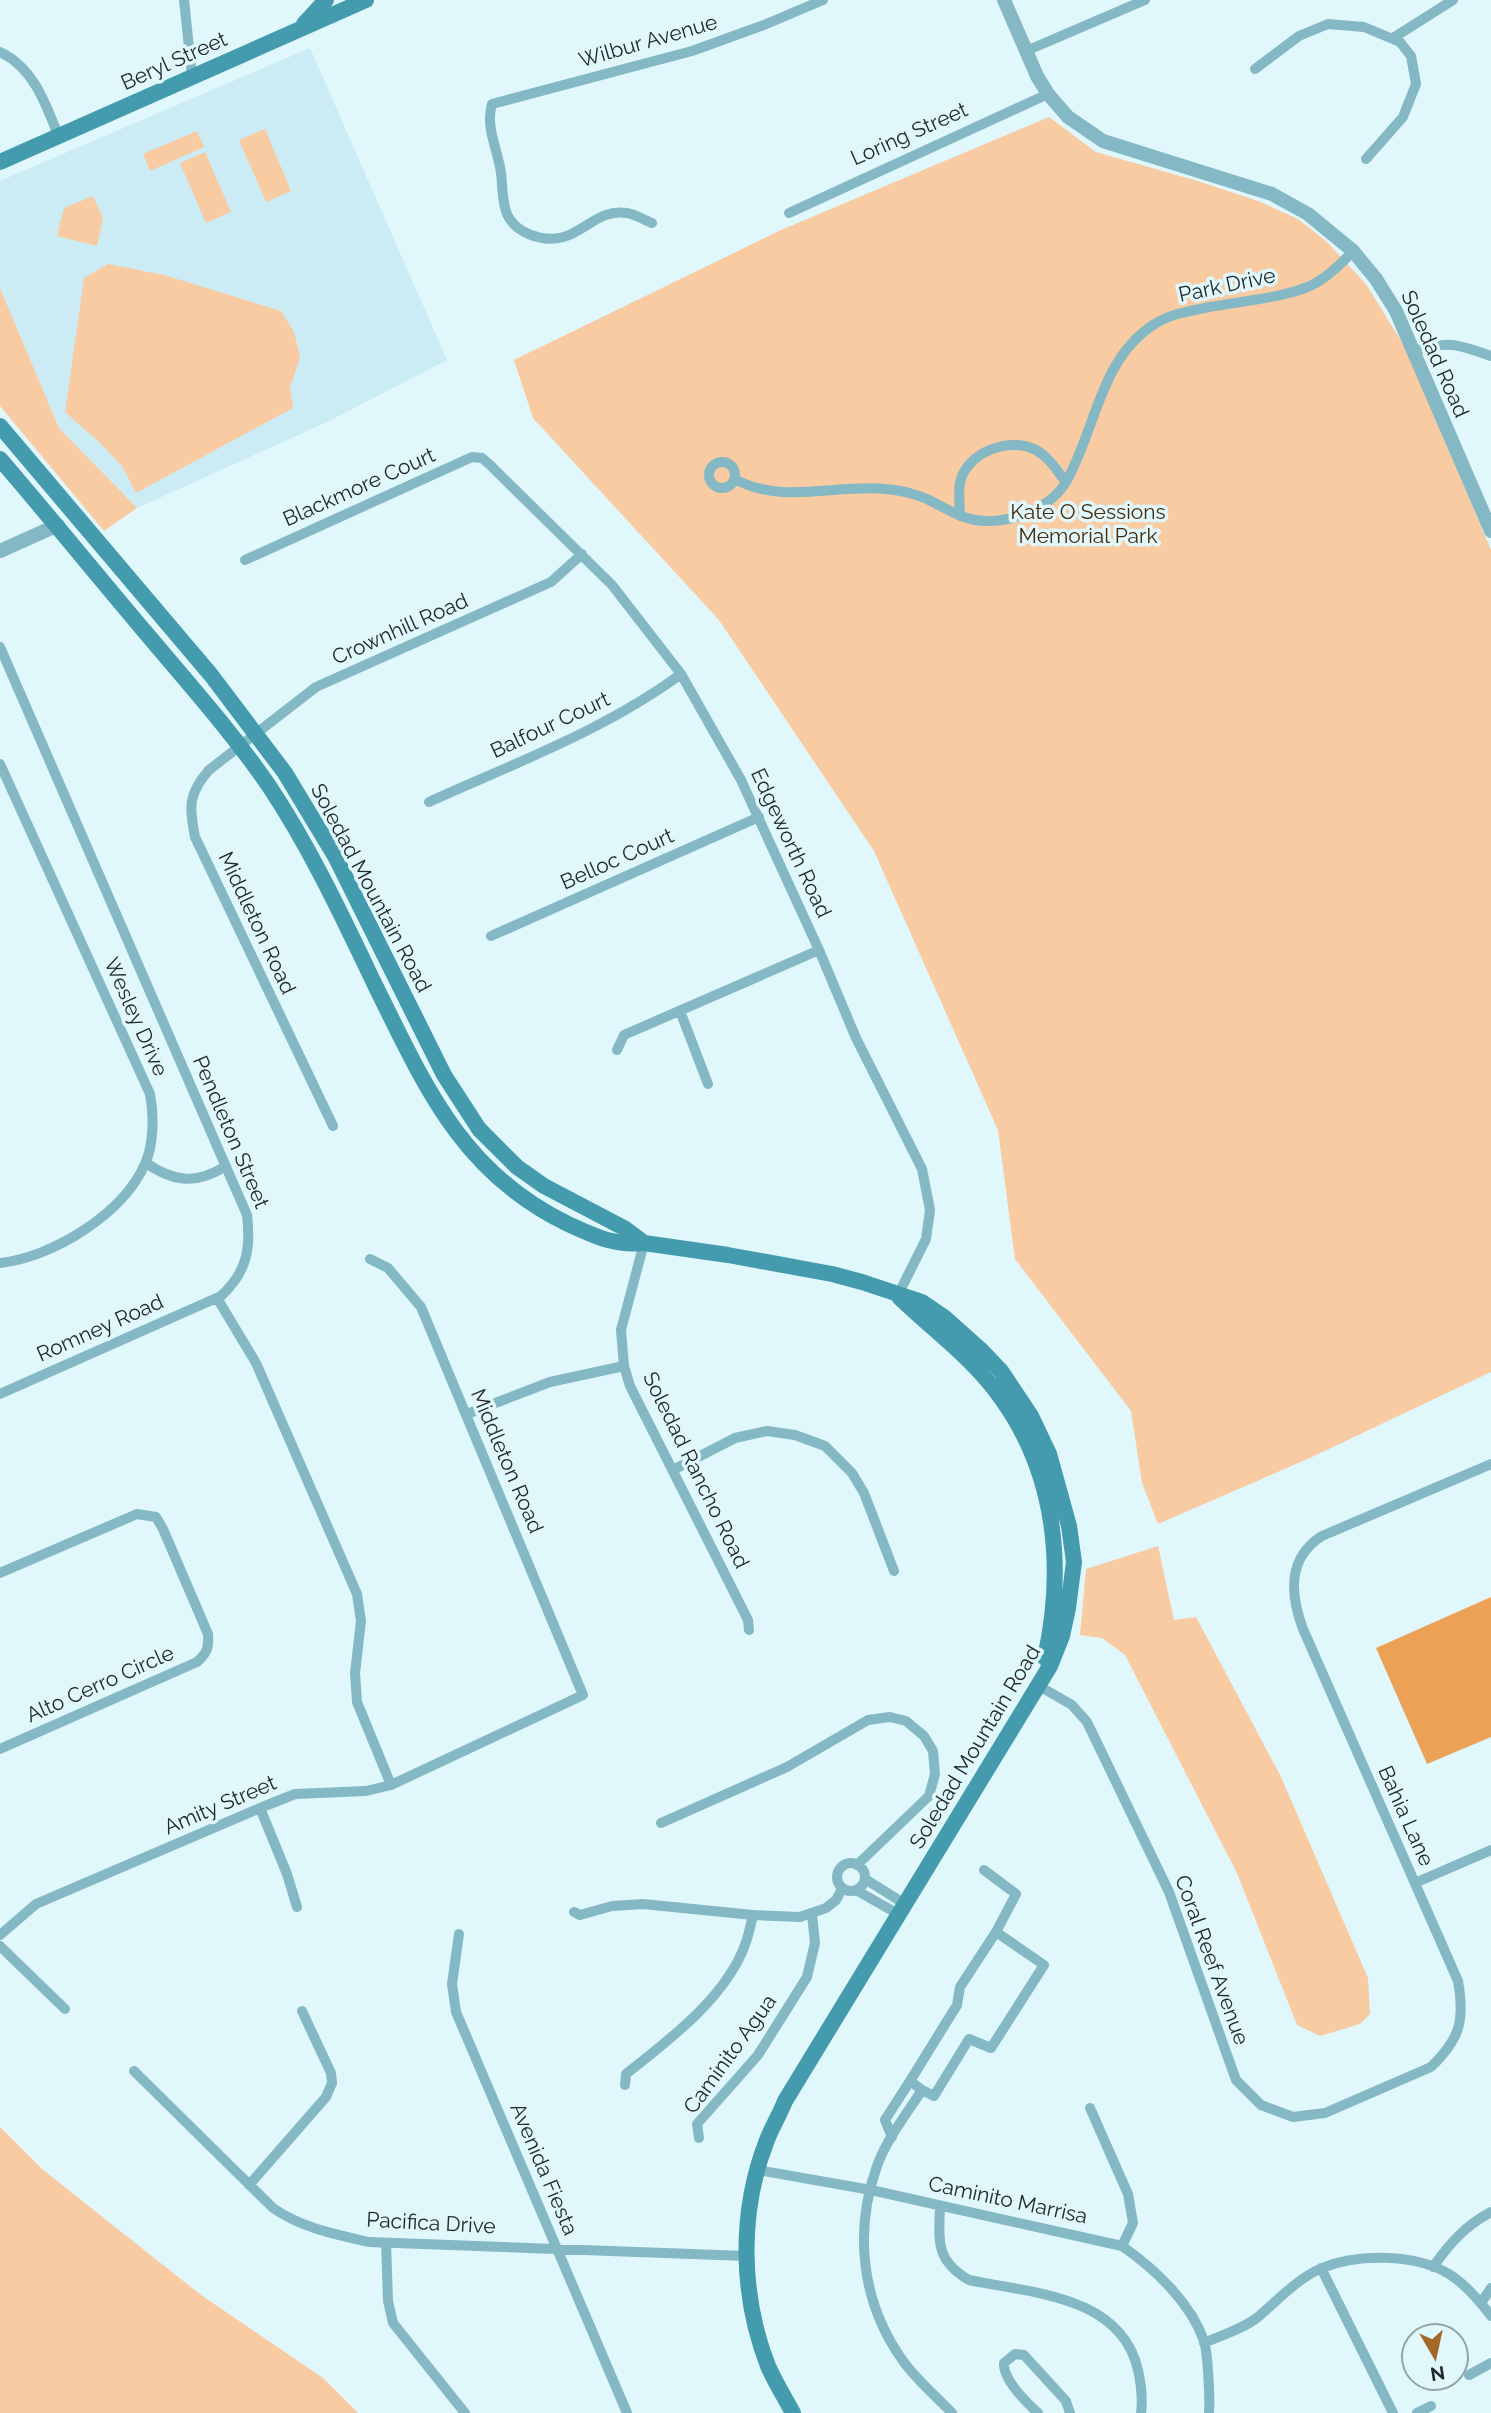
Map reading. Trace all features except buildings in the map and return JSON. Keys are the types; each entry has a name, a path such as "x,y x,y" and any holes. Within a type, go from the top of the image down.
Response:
{"main road":[{"path":"301,28 327,0"},
{"name":"Beryl Street","path":"0,162 366,0"},
{"name":"Soledad Mountain Road","path":"0,426 163,622 211,675 285,773 335,856 444,1075 479,1129 517,1167 544,1186 624,1228 643,1243"},
{"name":"Soledad Mountain Road","path":"0,458 147,635 195,688 268,785 317,866 425,1086 446,1121 463,1142 504,1183 561,1220 599,1238 624,1245 643,1243 832,1274 922,1302 965,1334 1001,1371 1037,1428 1049,1454 1069,1526 1074,1562 1062,1636 1039,1686 785,2101 767,2140 758,2170 748,2216 746,2256 749,2292 768,2365 793,2413"},
{"path":"898,1295 958,1350 1001,1398 1024,1437 1035,1465 1053,1529 1056,1564 1055,1599 1039,1686"}],"street":[{"path":"184,0 192,76"},
{"name":"Wilbur Avenue","path":"652,223 626,213 602,216 562,239 544,240 519,230 503,208 500,171 488,117 492,104 692,51 823,0"},
{"name":"Soledad Road","path":"1004,0 1037,76 1068,117 1102,141 1272,194 1308,214 1353,251 1376,279 1396,311 1491,531"},
{"path":"1026,51 1145,0"},
{"path":"1393,38 1453,0"},
{"path":"1255,69 1299,36 1328,24 1364,27 1400,42 1411,56 1416,84 1403,117 1366,159"},
{"path":"0,52 9,56 32,80 44,99 58,135"},
{"name":"Loring Street","path":"789,213 1048,94"},
{"name":"Park Drive","path":"734,479 748,486 793,492 856,488 902,490 974,521 1014,519 1042,506 1066,482 1117,362 1136,339 1154,325 1175,315 1300,290 1324,278 1353,251"},
{"path":"1415,351 1432,345 1452,343 1491,355"},
{"path":"960,516 960,482 968,467 987,450 1013,445 1034,449 1044,455 1066,482"},
{"name":"Blackmore Court","path":"244,560 472,457 482,458 489,464"},
{"name":"Edgeworth Road","path":"489,464 612,585 681,674 741,780 856,1038 922,1169 930,1210 926,1240 898,1295"},
{"path":"0,551 58,526 73,511"},
{"name":"Crownhill Road","path":"238,746 316,687 551,582 582,554"},
{"name":"Pendleton Street","path":"0,647 247,1215 250,1241 246,1260 233,1285 216,1298"},
{"name":"Balfour Court","path":"429,802 613,719 681,674"},
{"name":"Middleton Road","path":"238,746 198,782 190,801 195,837 333,1126"},
{"name":"Wesley Drive","path":"0,764 150,1094 152,1107 146,1163 125,1195 80,1234 61,1245 20,1261 0,1263"},
{"name":"Belloc Court","path":"491,936 759,817"},
{"path":"617,1051 624,1035 819,950"},
{"path":"680,1011 708,1084"},
{"path":"146,1163 164,1175 184,1179 197,1179 226,1166"},
{"name":"Soledad Rancho Road","path":"643,1243 621,1330 624,1366 630,1386 748,1620 749,1630"},
{"name":"Middleton Road","path":"370,1259 388,1268 421,1307 583,1695"},
{"path":"216,1298 256,1363 357,1594 361,1621 355,1673 357,1702 391,1785"},
{"name":"Romney Road","path":"0,1394 216,1298"},
{"path":"467,1414 550,1382 624,1366"},
{"path":"673,1470 735,1438 767,1431 795,1435 825,1446 852,1473 864,1493 894,1571"},
{"name":"Bahia Lane","path":"1422,2071 1431,2067 1444,2054 1456,2036 1462,2004 1458,1981 1297,1612 1293,1582 1296,1565 1310,1544 1322,1536 1491,1464"},
{"name":"Alto Cerro Circle","path":"0,1573 137,1514 156,1517 208,1634 209,1646 206,1654 197,1662 0,1749"},
{"name":"Coral Reef Avenue","path":"1039,1686 1072,1706 1087,1722 1169,1892 1236,2080 1261,2105 1293,2117 1325,2113 1422,2071"},
{"name":"Amity Street","path":"0,1935 36,1904 260,1808 295,1794 366,1791 391,1785 583,1695"},
{"path":"662,1823 787,1767 869,1720 890,1717 906,1721 924,1735 933,1751 935,1774 929,1796 857,1865"},
{"path":"260,1808 287,1874 297,1907"},
{"path":"1415,1884 1491,1850"},
{"path":"844,1865 857,1865 864,1871 865,1879 863,1884 852,1892 842,1889 837,1881 837,1871 844,1865"},
{"path":"892,2137 884,2120 957,2005 960,1987 996,1932 1016,1894 984,1870"},
{"path":"865,1879 902,1909"},
{"path":"574,1912 580,1915 611,1906 643,1904 800,1917 826,1908 842,1889"},
{"path":"856,1890 902,1909"},
{"name":"Caminito Agua","path":"699,2138 697,2124 758,2055 807,1977 815,1943 812,1914"},
{"path":"625,2085 626,2074 680,2032 713,1997 746,1943 752,1915"},
{"path":"909,2081 934,2096 969,2039 991,2048 1044,1965 996,1932"},
{"name":"Avenida Fiesta","path":"459,1934 452,1984 456,2012 627,2413"},
{"path":"0,1946 65,2009"},
{"path":"249,2185 326,2097 332,2083 331,2073 302,2011"},
{"name":"Pacifica Drive","path":"134,2071 273,2208 291,2220 321,2231 369,2242 386,2243 556,2247 746,2256"},
{"path":"922,2090 876,2167 865,2229 864,2261 872,2304 879,2321 902,2360 952,2413"},
{"path":"1090,2108 1128,2194 1133,2223 1122,2246"},
{"name":"Caminito Marrisa","path":"758,2170 871,2190 1122,2246 1138,2256 1171,2288 1191,2316 1204,2343"},
{"path":"940,2206 939,2245 946,2261 959,2274 969,2280 1071,2301 1098,2313 1112,2324 1135,2358 1141,2384 1141,2413"},
{"path":"1433,2267 1452,2240 1473,2222 1491,2212"},
{"path":"386,2243 388,2301 394,2323 466,2413"},
{"path":"1209,2413 1204,2343 1249,2323 1321,2268 1383,2257 1433,2267 1449,2274 1481,2303 1491,2316"},
{"path":"1321,2268 1393,2413"},
{"path":"1481,2303 1491,2288"},
{"path":"1038,2413 1025,2409 1003,2371 1004,2363 1015,2354 1024,2355 1066,2401 1070,2413"},
{"path":"1470,2374 1491,2363"},
{"path":"1417,2413 1431,2406"}],"shaded area":[{"path":"310,48 447,360 327,422 137,508 59,428 0,288 0,181"},
{"path":"1491,1597 1491,1737 1427,1764 1376,1648"}],"green space":[{"name":"Kate O Sessions Memorial Park","path":"1049,117 1096,152 1261,202 1298,219 1326,241 1366,284 1405,347 1491,550 1491,1372 1312,1457 1158,1524 1142,1483 1131,1411 1015,1259 998,1130 874,851 719,620 533,418 514,360 781,230"},
{"path":"265,129 291,191 266,202 239,140"},
{"path":"197,131 204,147 150,171 143,154"},
{"path":"205,152 231,212 206,223 180,163"},
{"path":"93,196 103,218 97,246 57,236 64,208"},
{"path":"108,264 164,275 281,311 294,332 300,357 290,388 293,408 136,493 122,466 65,412 84,278"},
{"path":"0,288 59,428 137,508 104,531 0,406"},
{"path":"1158,1546 1174,1620 1196,1617 1281,1777 1368,1978 1370,2014 1360,2024 1320,2036 1297,2025 1237,1873 1125,1655 1102,1638 1080,1635 1086,1569"},
{"path":"0,2127 42,2169 201,2295 323,2378 358,2413 0,2413"}]}
